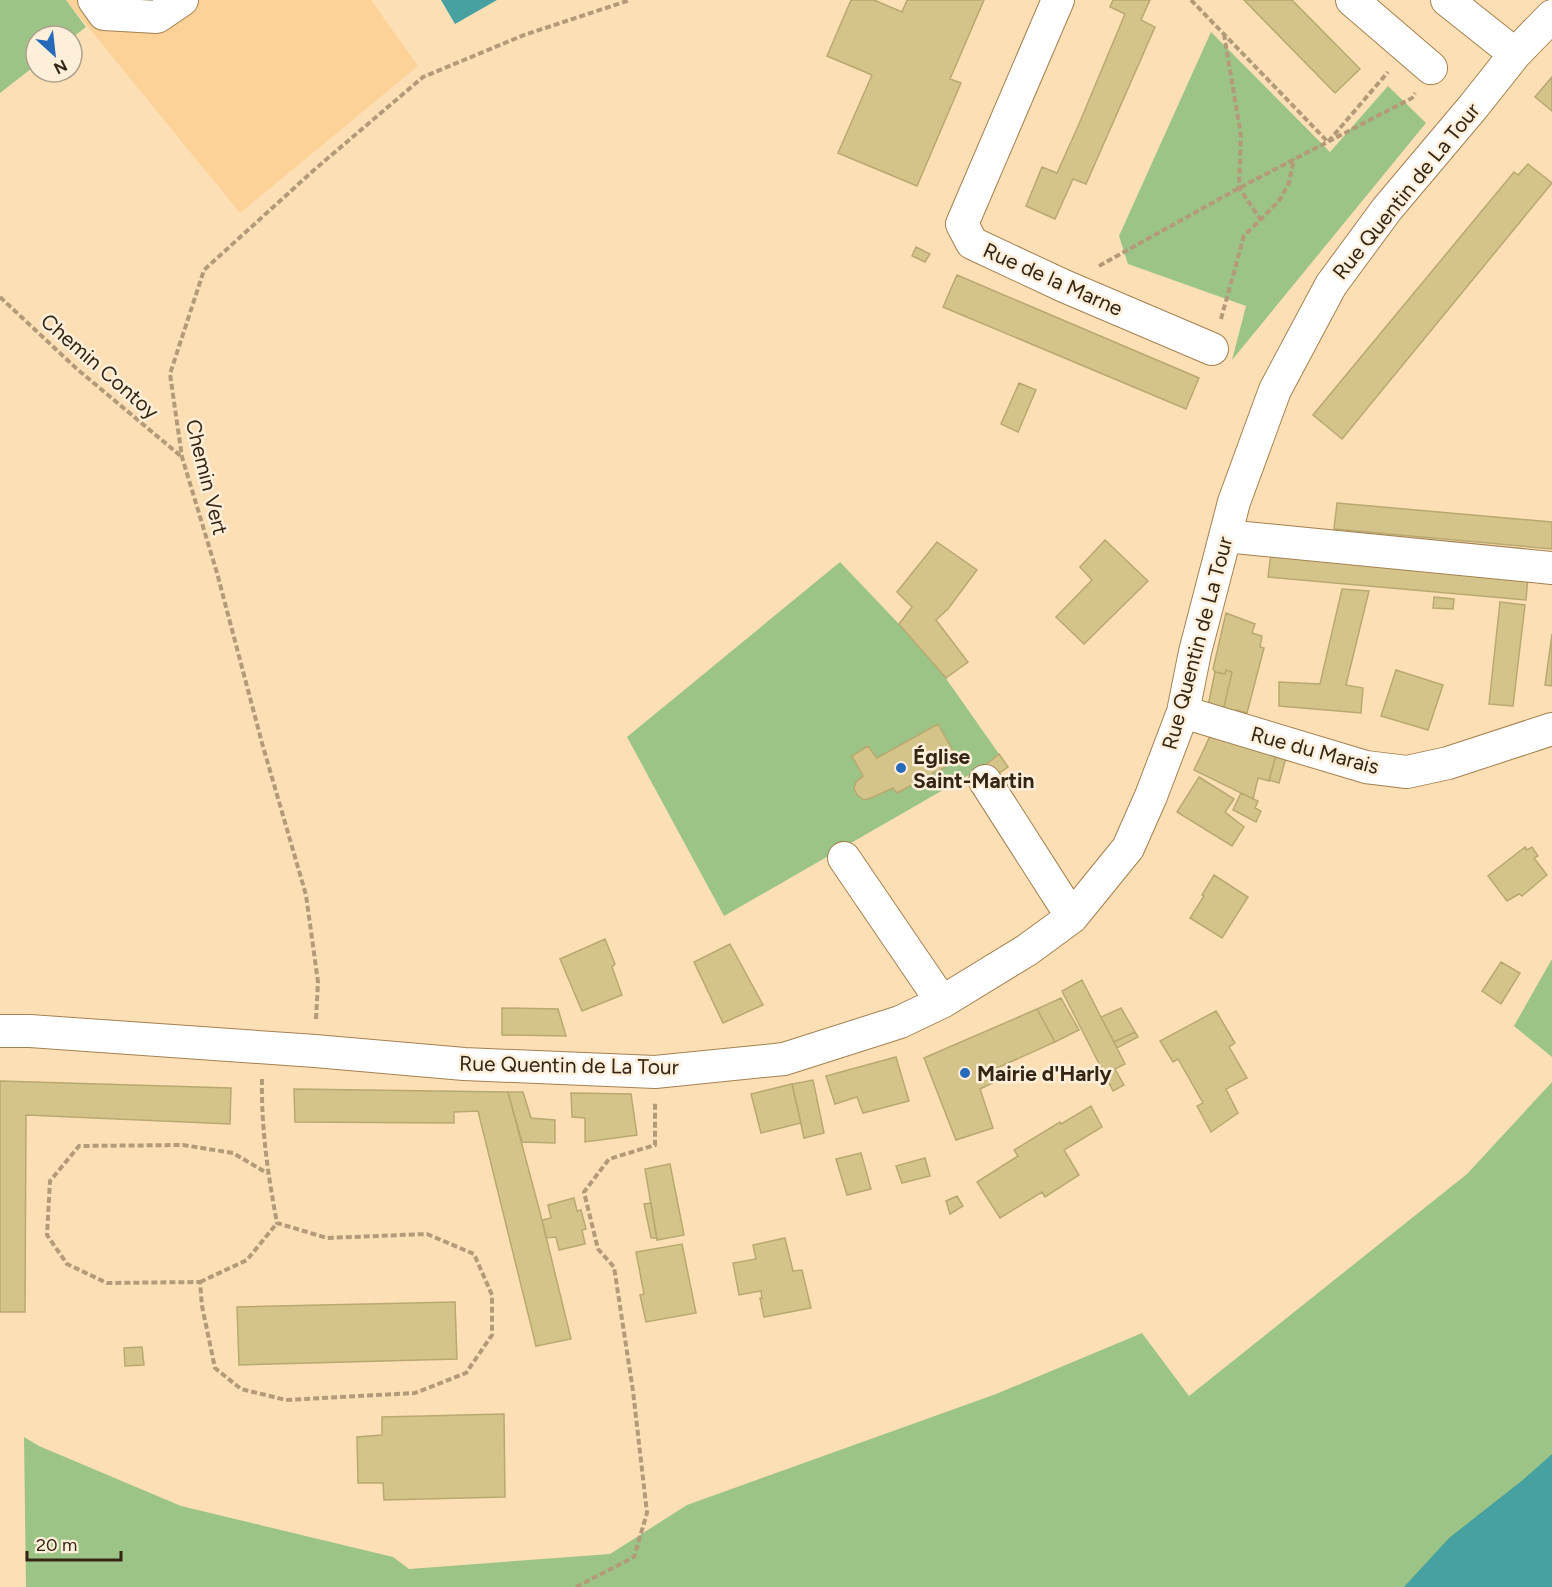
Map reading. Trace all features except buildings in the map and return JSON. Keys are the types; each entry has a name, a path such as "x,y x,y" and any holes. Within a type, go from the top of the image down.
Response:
{"street":[{"path":"94,0 104,14 157,17 182,0"},
{"name":"Rue de la Marne","path":"1058,0 962,224 972,243 1064,286 1212,349"},
{"path":"1352,0 1431,68"},
{"path":"1447,0 1515,54"},
{"name":"Rue Quentin de La Tour","path":"0,1031 30,1031 315,1051 464,1064 654,1072 784,1059 900,1022 942,1002 1026,950 1072,917 1128,848 1151,796 1183,712 1234,502 1275,390 1331,285 1387,209 1515,54 1552,16"},
{"path":"1226,536 1552,568"},
{"name":"Rue du Marais","path":"1183,712 1366,767 1407,772 1448,763 1552,729"},
{"path":"985,781 1072,917"},
{"path":"844,858 942,1002"}],"path":[{"name":"Chemin Vert","path":"315,1051 318,982 306,895 262,743 217,573 182,457 170,374 204,270 423,77 524,35 630,0"},
{"path":"1191,0 1328,142"},
{"path":"1224,34 1241,136 1239,188 1262,220"},
{"path":"1328,142 1408,48"},
{"path":"1064,286 1239,188 1412,98 1431,68"},
{"path":"1212,349 1244,236 1280,201 1289,183 1294,159"},
{"name":"Chemin Contoy","path":"0,297 77,369 182,457"},
{"path":"262,1048 262,1110 267,1173 277,1222 247,1260 200,1282 107,1283 67,1264 47,1235 50,1181 79,1146 183,1145 232,1153 267,1173"},
{"path":"576,1587 634,1557 647,1513 633,1390 614,1267 598,1249 584,1192 609,1159 655,1145 654,1072"},
{"path":"200,1282 202,1306 215,1368 242,1389 286,1400 415,1393 466,1373 492,1335 492,1295 474,1254 427,1234 327,1238 277,1222"}],"shaded area":[{"path":"66,0 371,0 418,66 240,213"}],"green space":[{"path":"0,0 66,0 84,24 24,24 24,74 0,93"},
{"path":"1211,32 1330,152 1388,86 1426,123 1232,360 1246,306 1128,264 1119,236"},
{"path":"840,562 945,677 999,754 983,767 724,916 627,737"},
{"path":"1552,959 1552,1057 1514,1026"},
{"path":"1552,1082 1552,1587 26,1587 24,1437 39,1446 181,1506 393,1557 409,1569 610,1554 687,1505 996,1394 1142,1333 1189,1396 1467,1174"}],"water":[{"path":"441,0 497,0 455,24"},
{"path":"1552,1454 1552,1587 1404,1587 1449,1538"}],"place":[{"name":"Église Saint-Martin","path":"901,768"},
{"name":"Mairie d'Harly","path":"965,1073"}]}
